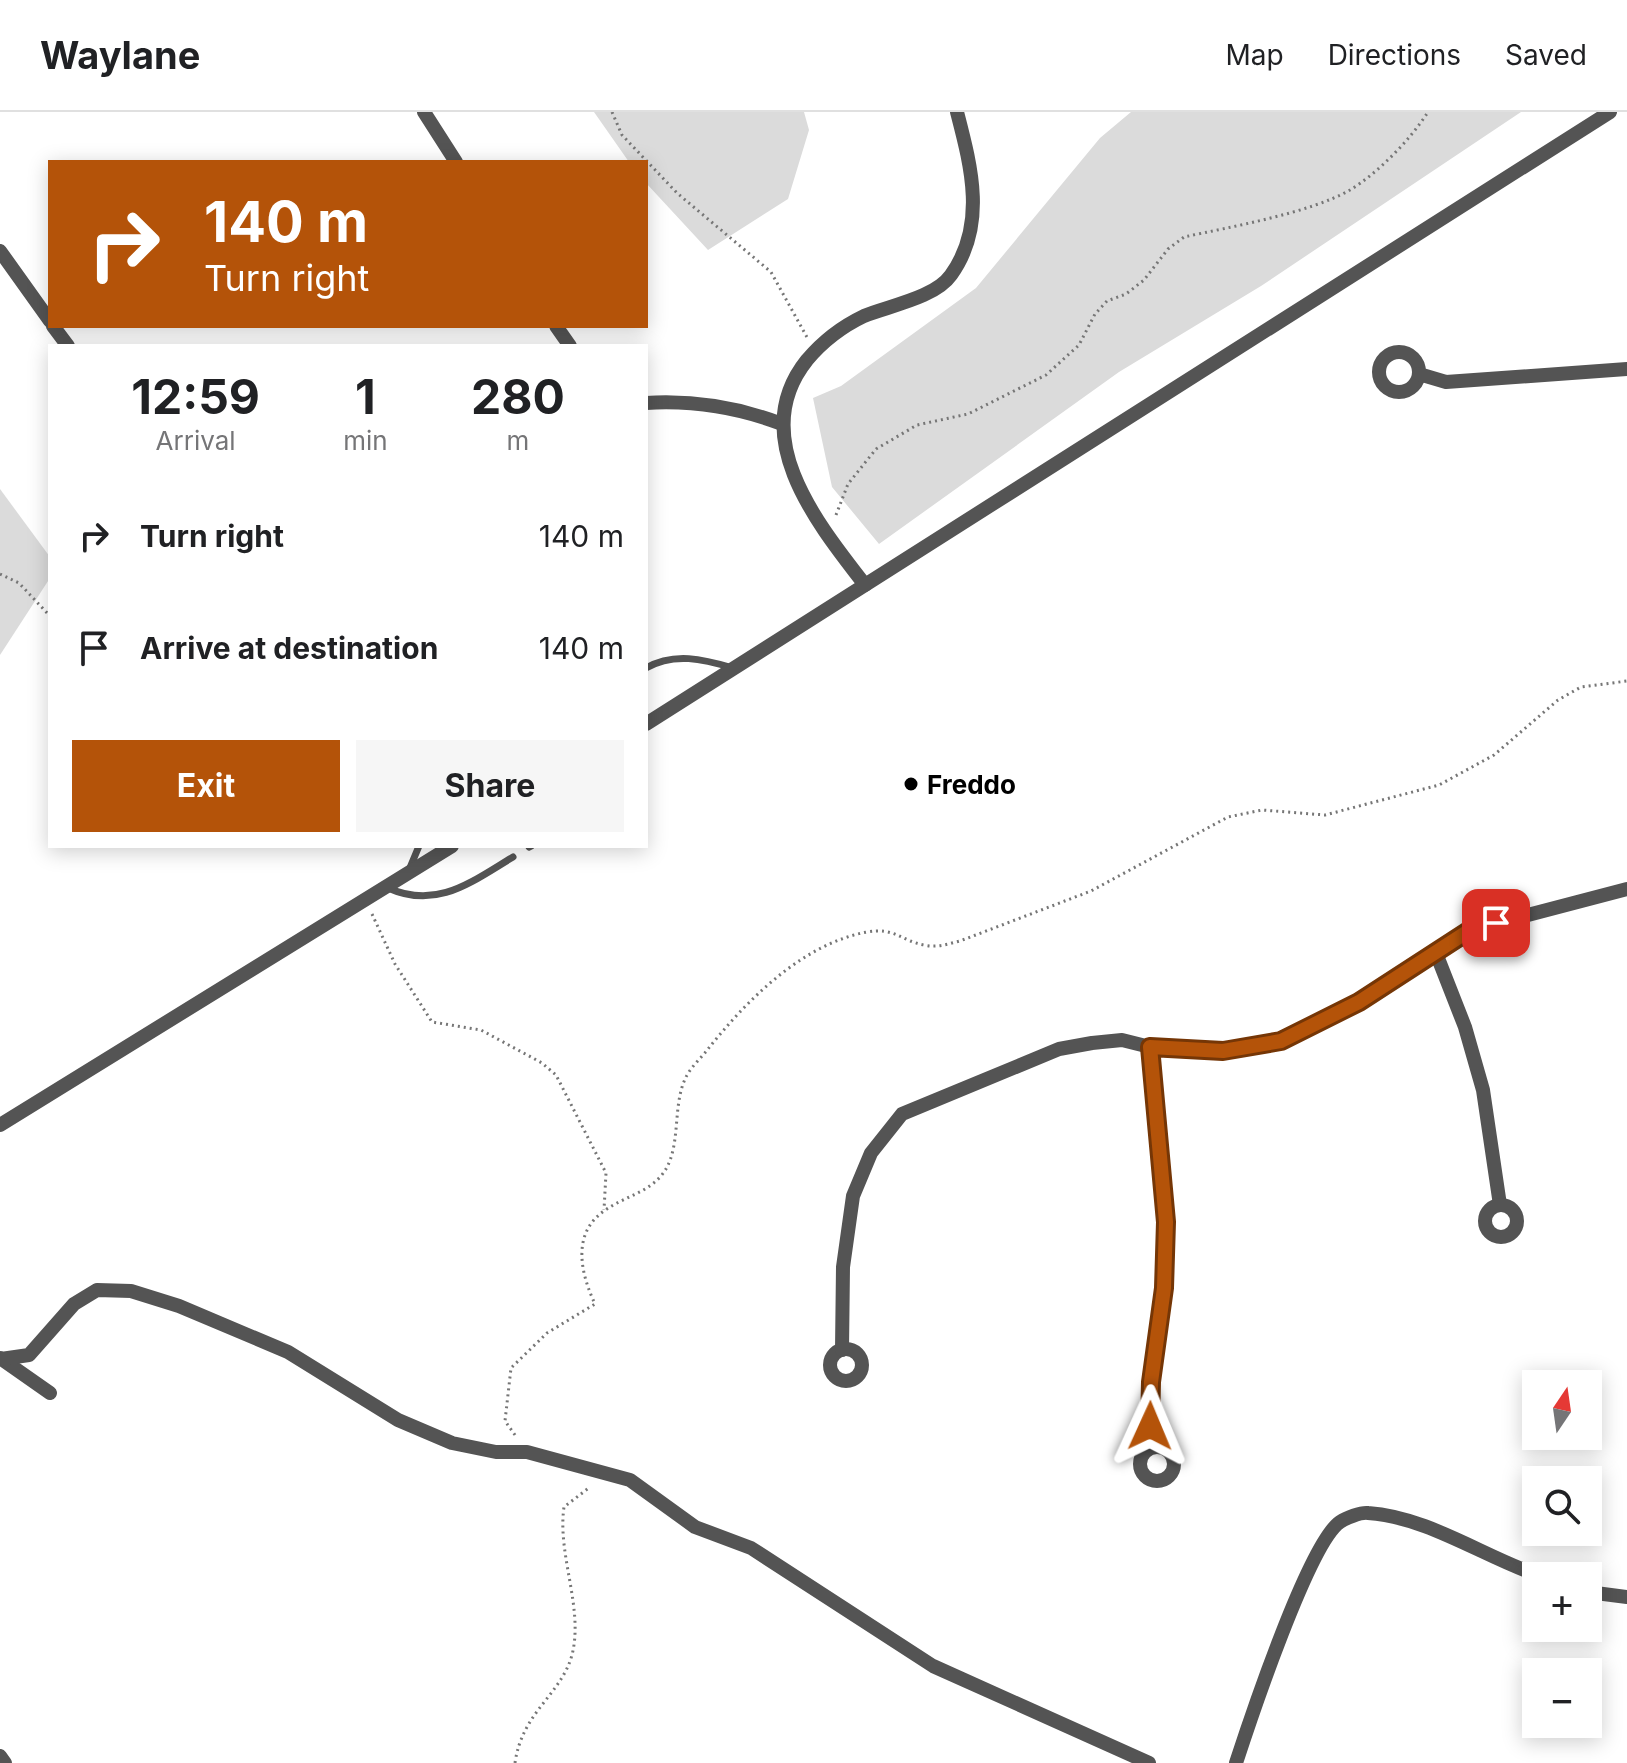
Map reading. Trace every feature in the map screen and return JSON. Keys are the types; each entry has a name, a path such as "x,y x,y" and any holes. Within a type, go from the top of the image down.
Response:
{"street":[{"path":"424,112 455,160"},
{"path":"865,585 821,528 798,486 782,424 783,406 792,379 824,339 863,317 913,300 950,277 969,234 973,212 974,179 957,112"},
{"path":"648,723 1610,112"},
{"path":"0,251 48,318"},
{"path":"1419,374 1446,382 1627,369"},
{"path":"648,403 687,400 748,411 782,424"},
{"path":"0,1125 449,848"},
{"path":"842,1350 843,1267 853,1196 871,1153 902,1114 1059,1049 1122,1040 1150,1047 1223,1051 1281,1041 1359,1002 1470,930 1627,889"},
{"path":"1436,953 1465,1027 1483,1090 1500,1205"},
{"path":"1150,1047 1166,1222 1164,1288 1151,1382 1150,1448"},
{"path":"0,1358 29,1355 74,1304 97,1290 131,1291 179,1306 288,1352 398,1420 452,1443 496,1452 527,1452 630,1480 695,1527 751,1548 933,1666 1149,1763"},
{"path":"0,1358 50,1393"},
{"path":"1236,1763 1258,1694 1312,1564 1338,1522 1365,1512 1416,1523 1522,1570"},
{"path":"1602,1594 1627,1597"},
{"path":"0,1756 5,1763"}],"lane":[{"path":"648,667 677,657 705,660 735,669"},
{"path":"406,875 418,848"},
{"path":"386,887 405,896 443,896 513,857"}],"path":[{"path":"612,112 622,135 646,160"},
{"path":"821,528 834,517 848,484 876,449 917,425 968,414 1046,375 1079,345 1101,308 1144,280 1168,249 1184,237 1320,202 1349,190 1373,172 1428,112"},
{"path":"648,162 677,193 771,272 814,352"},
{"path":"0,574 19,583 48,614"},
{"path":"604,1211 635,1197 659,1178 670,1163 685,1078 774,977 811,956 866,932 889,931 929,946 960,941 1091,891 1228,817 1262,810 1325,815 1439,785 1494,755 1558,700 1581,687 1627,681"},
{"path":"365,900 395,964 432,1022 481,1030 542,1063 556,1075 606,1173 604,1211 583,1243 581,1274 595,1304 547,1333 511,1368 505,1421 527,1452"},
{"path":"515,1763 522,1730 571,1659 576,1633 569,1569 560,1531 564,1507 609,1473"}],"shaded area":[{"path":"594,112 804,112 809,130 788,199 708,250 648,185 648,160 628,160"},
{"path":"1131,112 1521,112 1261,286 1119,372 879,544 832,487 813,398 841,386 976,288 1100,138"},
{"path":"0,489 48,554 48,581 0,655"}],"place":[{"name":"Freddo","path":"911,784"}],"route":[{"path":"1150,1426 1151,1382 1164,1288 1166,1222 1150,1047 1223,1051 1281,1041 1359,1002 1470,930 1496,923"}]}
